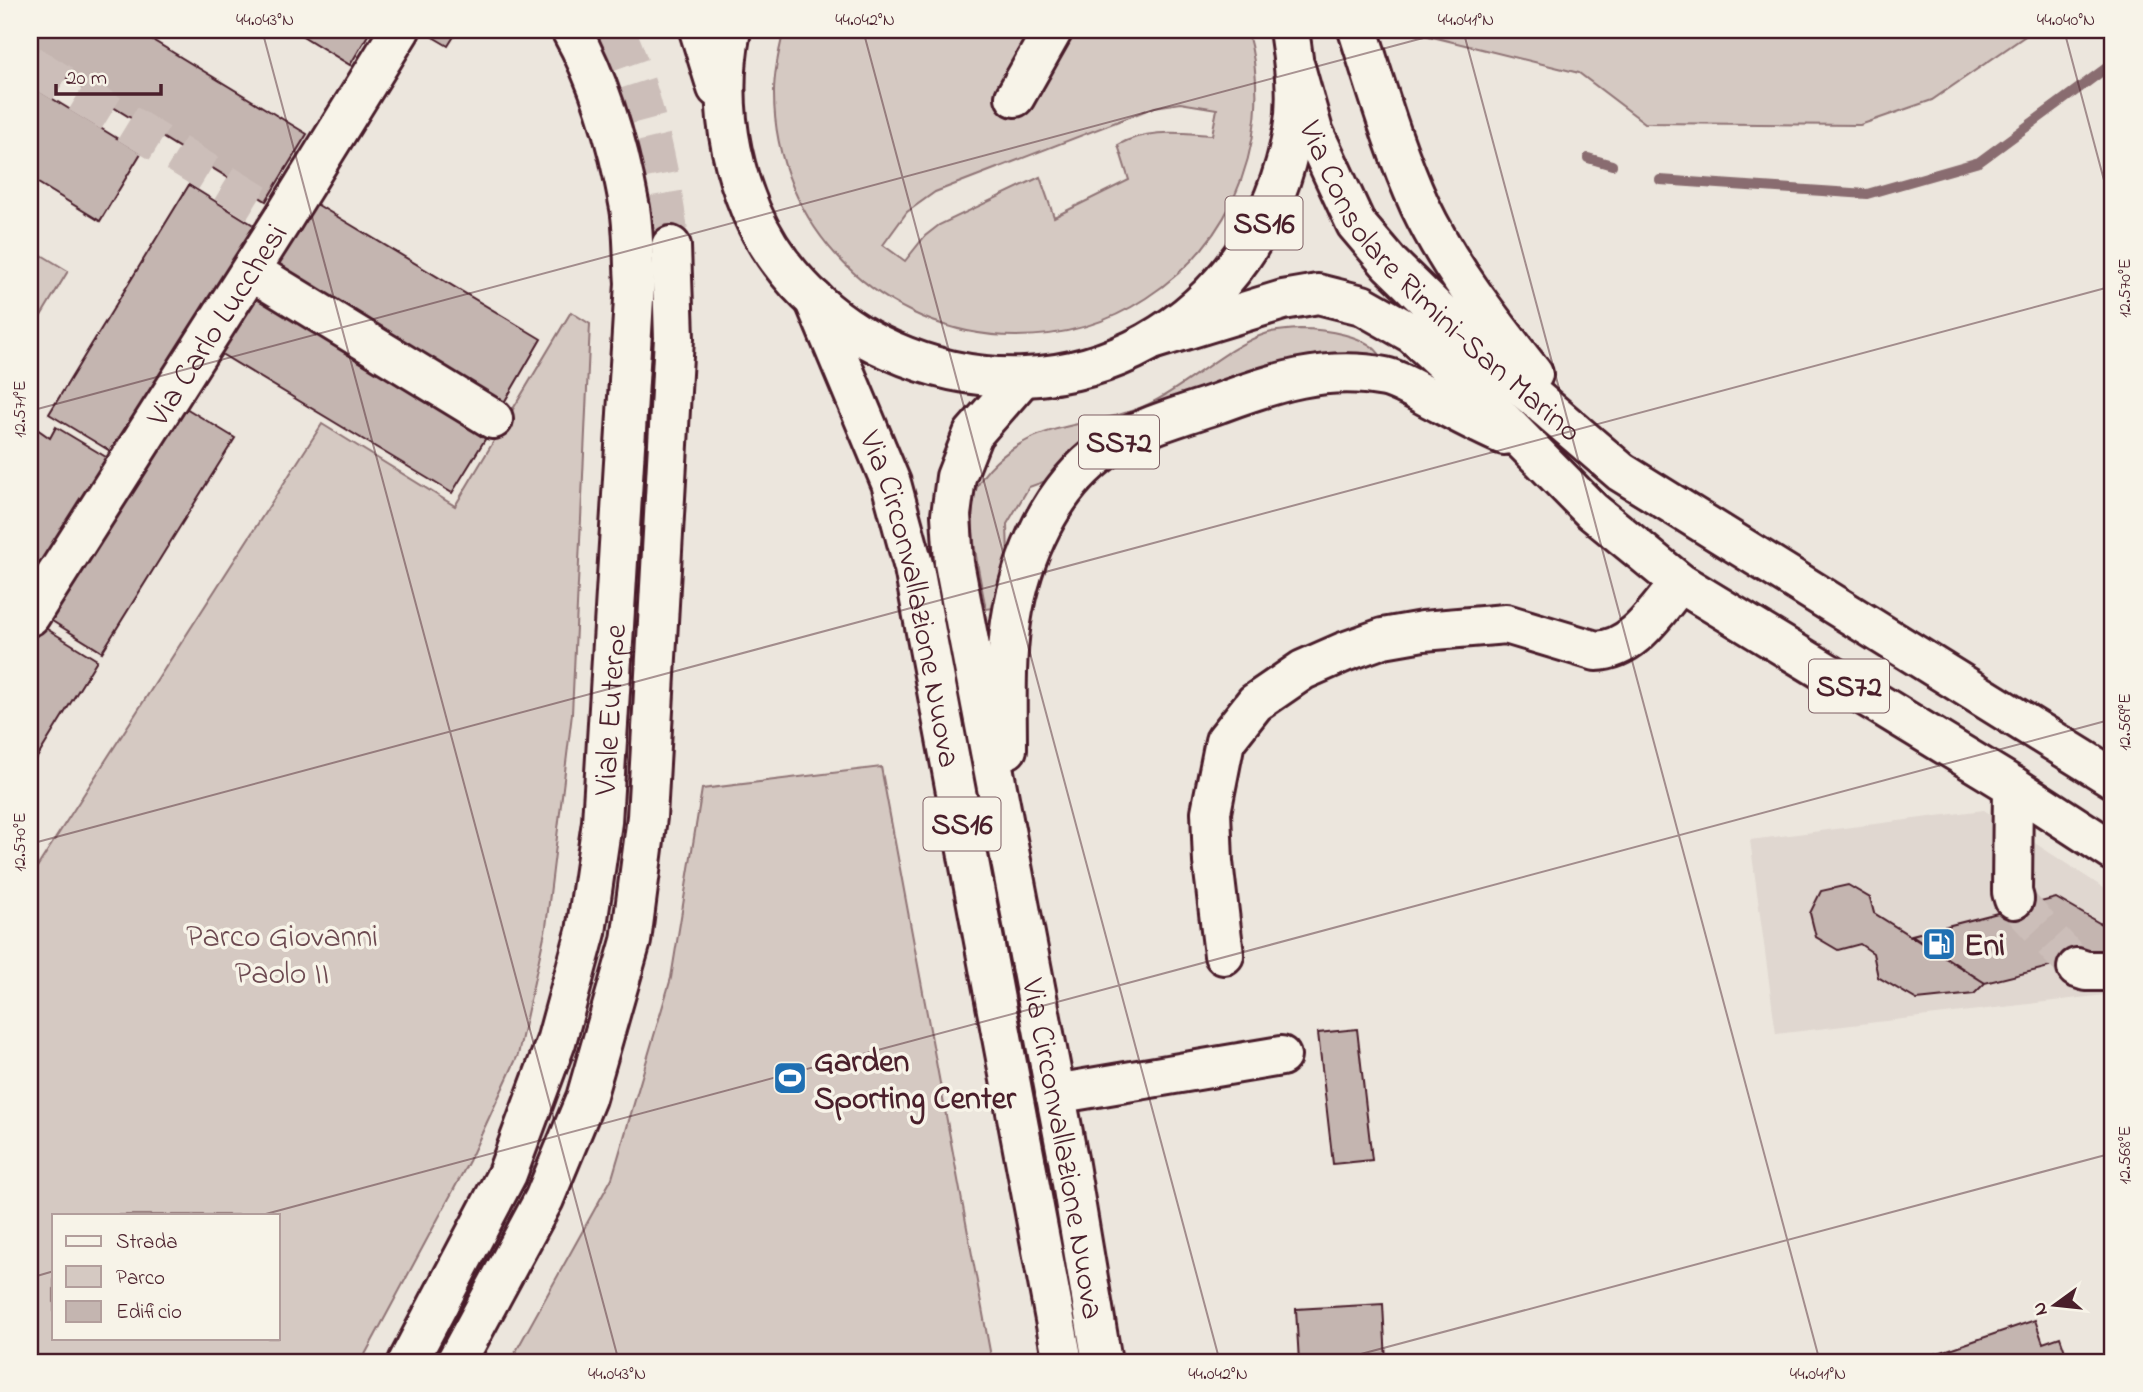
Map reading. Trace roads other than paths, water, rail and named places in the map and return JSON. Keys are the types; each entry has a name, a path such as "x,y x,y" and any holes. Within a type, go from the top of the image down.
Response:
{"main road":[{"name":"Via Carlo Lucchesi","path":"30,616 251,271 400,30"},
{"name":"Viale Euterpe","path":"408,1362 507,1174 556,1042 586,932 602,822 635,283 630,209 608,119 571,30"},
{"path":"699,30 726,126"},
{"name":"Via Circonvallazione Nuova","path":"732,30 726,65 726,126 739,183 757,225 781,263 814,299 848,328 870,342 919,363 971,376 1022,378 1065,373 1113,359 1155,339 1199,307 1230,275 1259,232 1280,187 1294,129 1295,67 1289,30"},
{"path":"1015,97 1053,30"},
{"name":"Via Consolare Rimini-San Marino","path":"1357,30 1396,149 1421,207 1453,266 1489,319 1540,382 1621,472"},
{"name":"Via Consolare Rimini-San Marino","path":"1295,67 1313,131 1356,224 1390,264 1472,344 1621,472 2113,778"},
{"name":"Viale Euterpe","path":"456,1362 544,1199 586,1098 631,941 648,817 674,338 670,246"},
{"path":"251,271 493,419"},
{"name":"Via Consolare Rimini-San Marino","path":"1155,339 1283,300 1318,294 1362,305 1413,334 1592,511 1680,583 2012,786 2113,851"},
{"name":"Via Circonvallazione Nuova","path":"814,299 891,483 914,568 1063,1362"},
{"name":"Via Consolare Rimini-San Marino","path":"1007,842 1007,695 1010,634 1026,560 1049,512 1076,476 1105,450 1131,435 1279,382 1313,375 1387,377 1530,447"},
{"name":"Via Circonvallazione Nuova","path":"1022,378 973,434 956,477 951,515 954,563 1055,1094 1102,1362"},
{"path":"1224,955 1210,812 1225,741 1255,703 1303,670 1344,652 1383,638 1423,631 1506,624 1596,651 1611,651 1628,642 1680,583"},
{"path":"2012,786 2014,899"},
{"path":"1055,1094 1281,1056"}],"waterway":[{"path":"1660,180 1867,194 1979,162 2113,63"},
{"path":"1588,158 1612,165"}],"tunnel":[{"path":"616,30 636,83 651,136 671,246"},
{"path":"30,64 283,219"},
{"path":"2014,899 2077,968"}],"place":[{"name":"Eni","path":"1939,944"},
{"name":"Garden Sporting Center","path":"790,1078"}],"park label":[{"name":"Parco Giovanni Paolo II","path":"282,954"}]}
